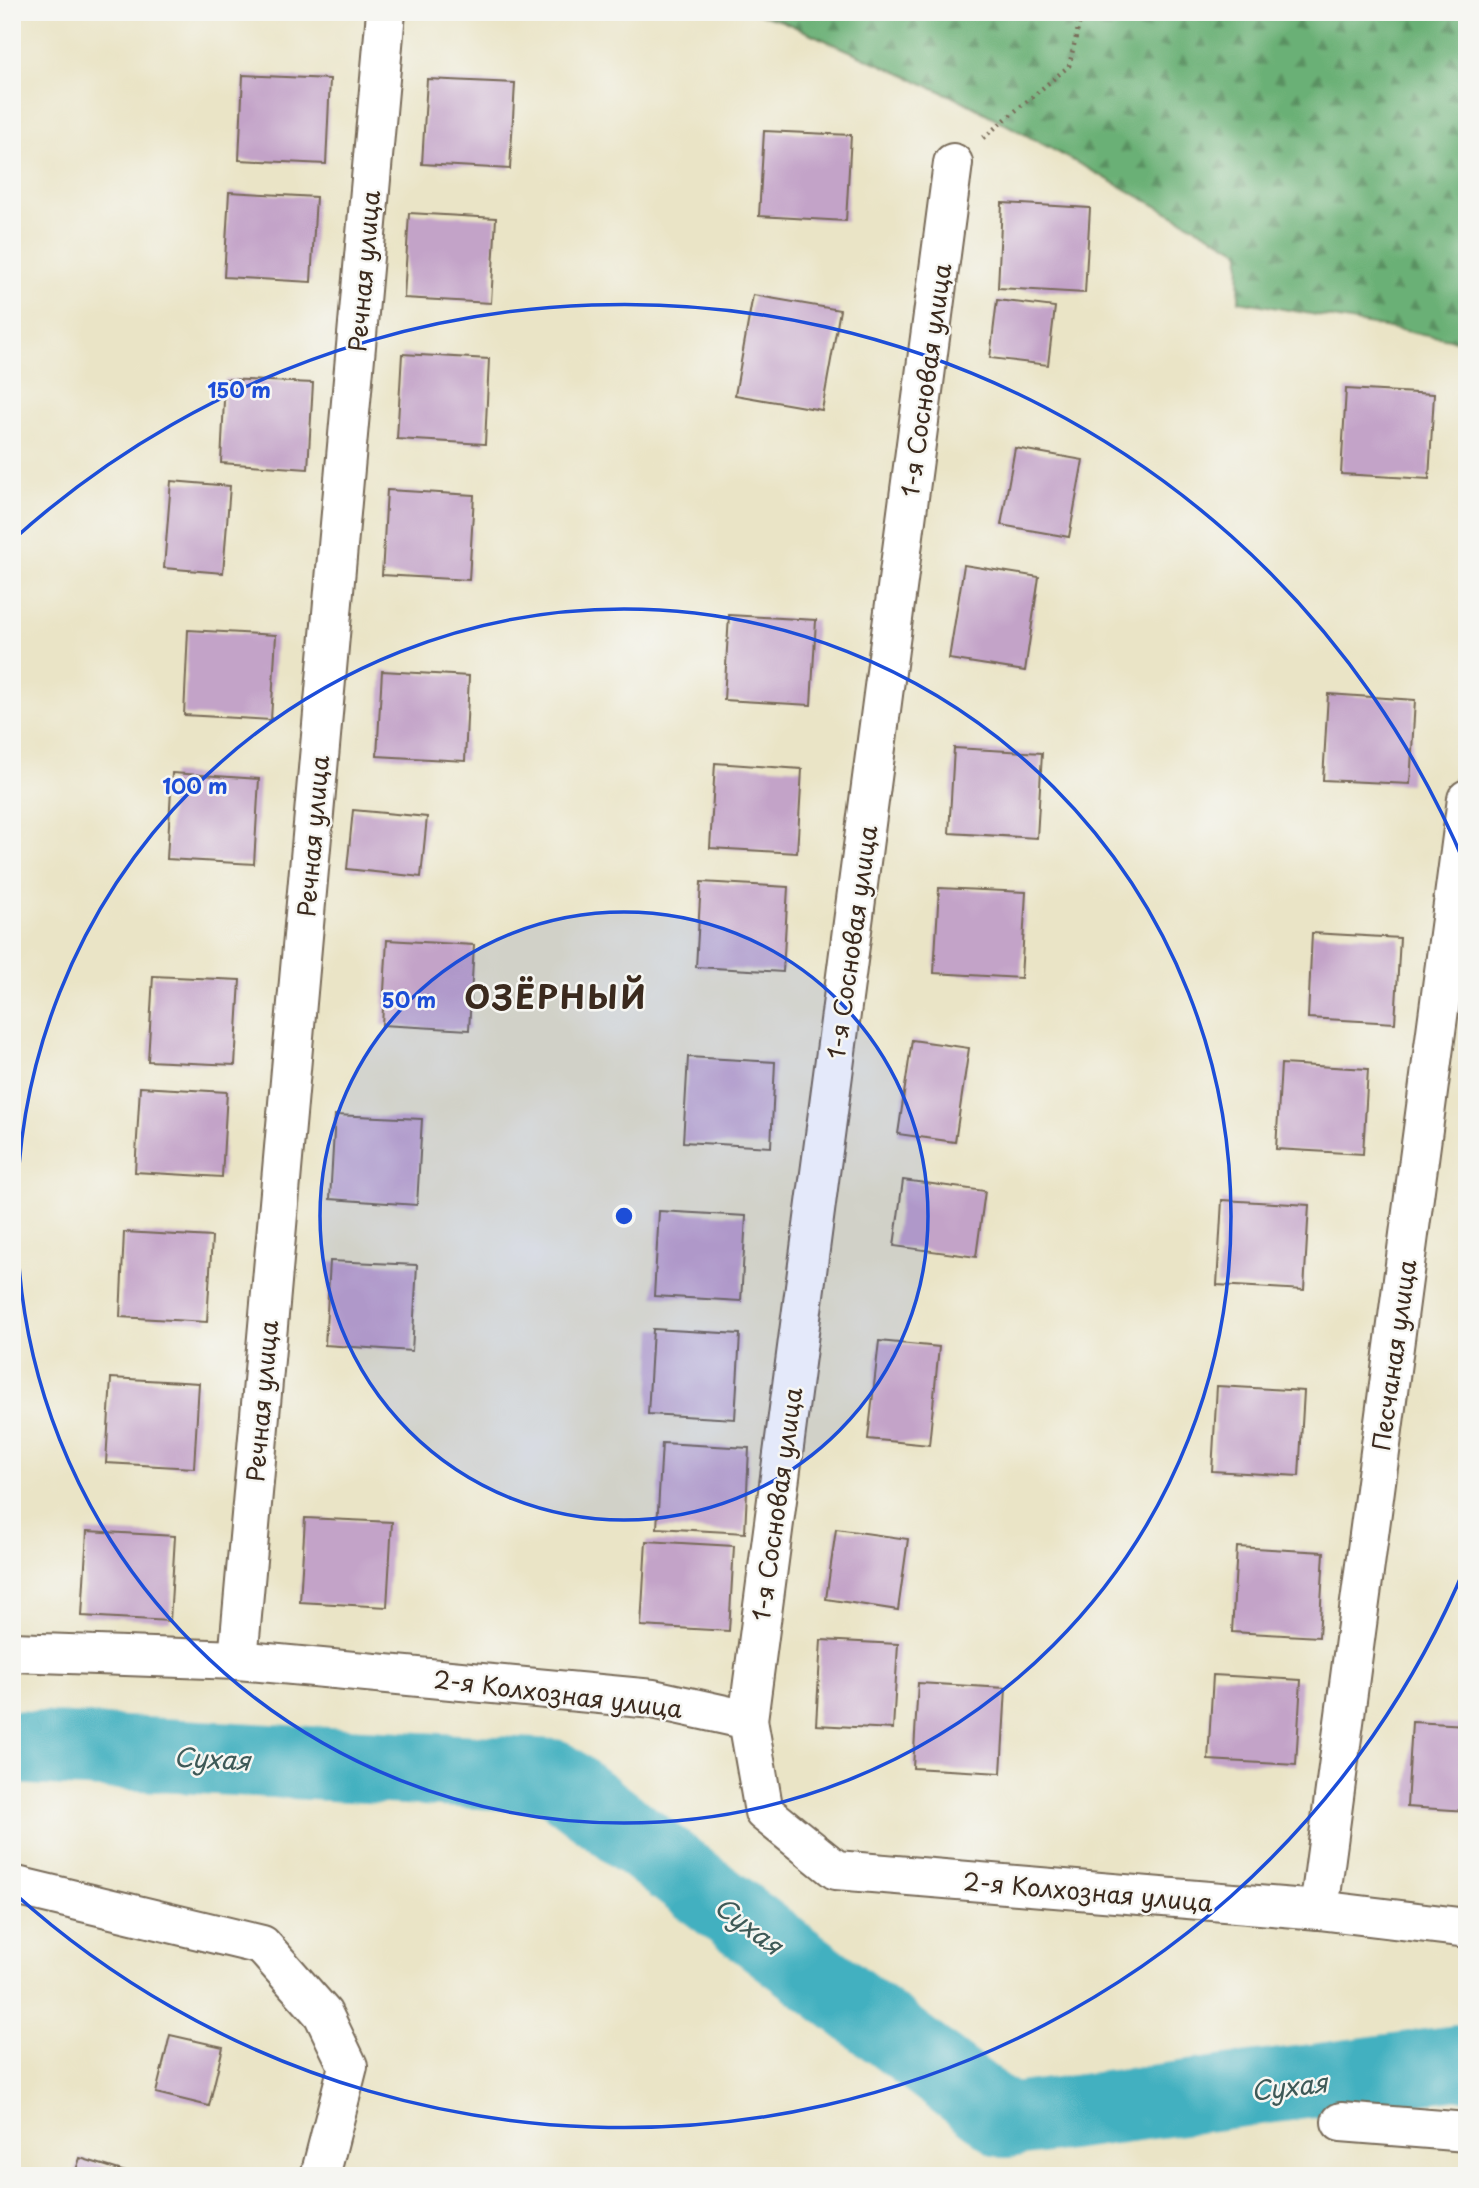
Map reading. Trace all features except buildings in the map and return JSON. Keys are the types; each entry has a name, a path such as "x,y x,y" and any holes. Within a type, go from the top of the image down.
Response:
{"street":[{"name":"Речная улица","path":"238,1660 386,12"},
{"name":"1-я Сосновая улица","path":"748,1720 953,163"},
{"name":"Песчаная улица","path":"1319,1910 1467,799"},
{"name":"2-я Колхозная улица","path":"12,1652 238,1660 653,1699 748,1720 764,1812 836,1870 1319,1910 1467,1928"},
{"path":"12,1885 262,1945 323,2014 348,2066 320,2176"},
{"path":"1341,2122 1467,2132"}],"path":[{"path":"953,163 1069,66 1082,12"}],"green space":[{"path":"750,12 1467,12 1467,342 1239,301 1240,251 963,101 782,21"}],"waterway":[{"name":"Сухая","path":"12,1747 553,1776 1006,2121 1458,2062 1467,2064"}],"district":[{"name":"ОЗЁРНЫЙ","path":"556,996"}]}
